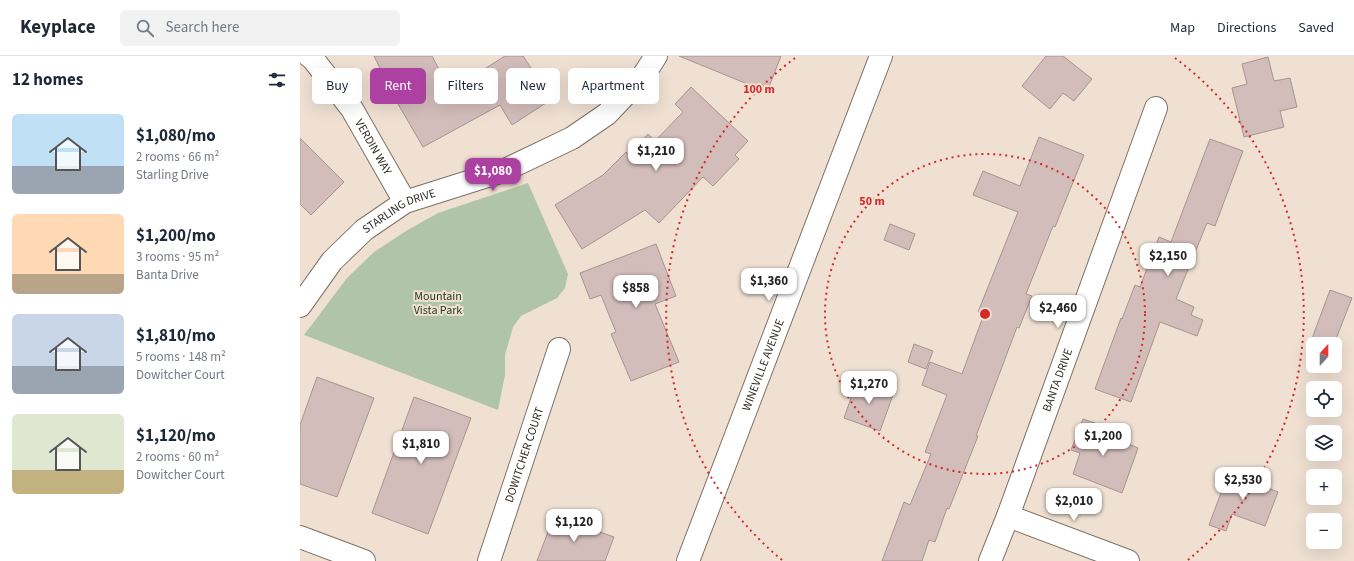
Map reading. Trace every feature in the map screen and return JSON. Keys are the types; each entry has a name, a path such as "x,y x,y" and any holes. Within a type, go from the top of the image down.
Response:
{"street":[{"name":"STARLING DRIVE","path":"300,306 332,261 364,230 405,202 503,171 572,138 607,114 643,76 656,56"},
{"name":"WINEVILLE AVENUE","path":"688,561 881,56"},
{"name":"VERDIN WAY","path":"313,57 352,109 405,202"},
{"name":"BANTA DRIVE","path":"990,561 1008,516 1156,108"},
{"name":"DOWITCHER COURT","path":"489,561 559,349"},
{"path":"1008,516 1128,561"},
{"path":"300,537 364,561"}],"green space":[{"name":"Mountain Vista Park","path":"528,183 568,274 565,288 557,298 521,316 513,327 505,355 505,375 498,410 304,335 347,278 374,252 406,231 438,213"}],"building":[{"path":"374,56 432,56 438,68 434,68 434,104 498,104 498,68 486,68 505,56 523,56 531,68 506,68 506,104 544,104 512,125 500,105 423,147 398,104 426,104 426,68 380,68"},
{"path":"679,56 781,56 767,92"},
{"path":"1046,56 1063,56 1092,79 1074,101 1063,93 1050,109 1022,86"},
{"path":"1268,57 1274,81 1290,78 1297,107 1280,111 1284,127 1244,137 1232,88 1247,84 1242,64"},
{"path":"691,87 748,141 735,155 739,159 713,186 703,177 659,223 645,210 582,249 555,205 603,175 626,152 629,155 648,134 655,141 683,112 675,104"},
{"path":"1039,137 1084,155 1055,227 1053,226 1026,294 1032,296 1019,328 1017,327 976,436 978,436 949,509 947,508 935,542 929,540 922,561 882,561 904,502 910,505 931,454 925,452 947,395 922,385 930,362 962,374 984,314 978,312 1018,212 973,195 983,171 1020,186"},
{"path":"300,138 344,182 311,215 300,204"},
{"path":"1210,139 1243,151 1215,226 1207,223 1176,299 1194,307 1191,315 1203,320 1197,336 1160,322 1131,402 1095,389 1121,318 1122,319 1135,285 1140,287 1159,237 1171,242"},
{"path":"890,224 915,234 909,250 884,240"},
{"path":"656,244 676,296 655,304 679,362 631,381 611,334 616,332 601,295 590,299 580,273"},
{"path":"1330,290 1352,298 1337,337 1313,337"},
{"path":"914,344 933,351 926,369 908,362"},
{"path":"317,377 374,398 337,497 300,484 300,425"},
{"path":"858,378 894,392 880,431 844,418"},
{"path":"414,397 471,418 428,534 372,513"},
{"path":"1083,419 1106,427 1103,434 1138,448 1122,493 1073,474 1080,453 1071,450"},
{"path":"1230,469 1246,474 1245,479 1278,492 1265,526 1232,514 1226,531 1209,525"},
{"path":"554,516 614,537 605,561 537,561"}]}
